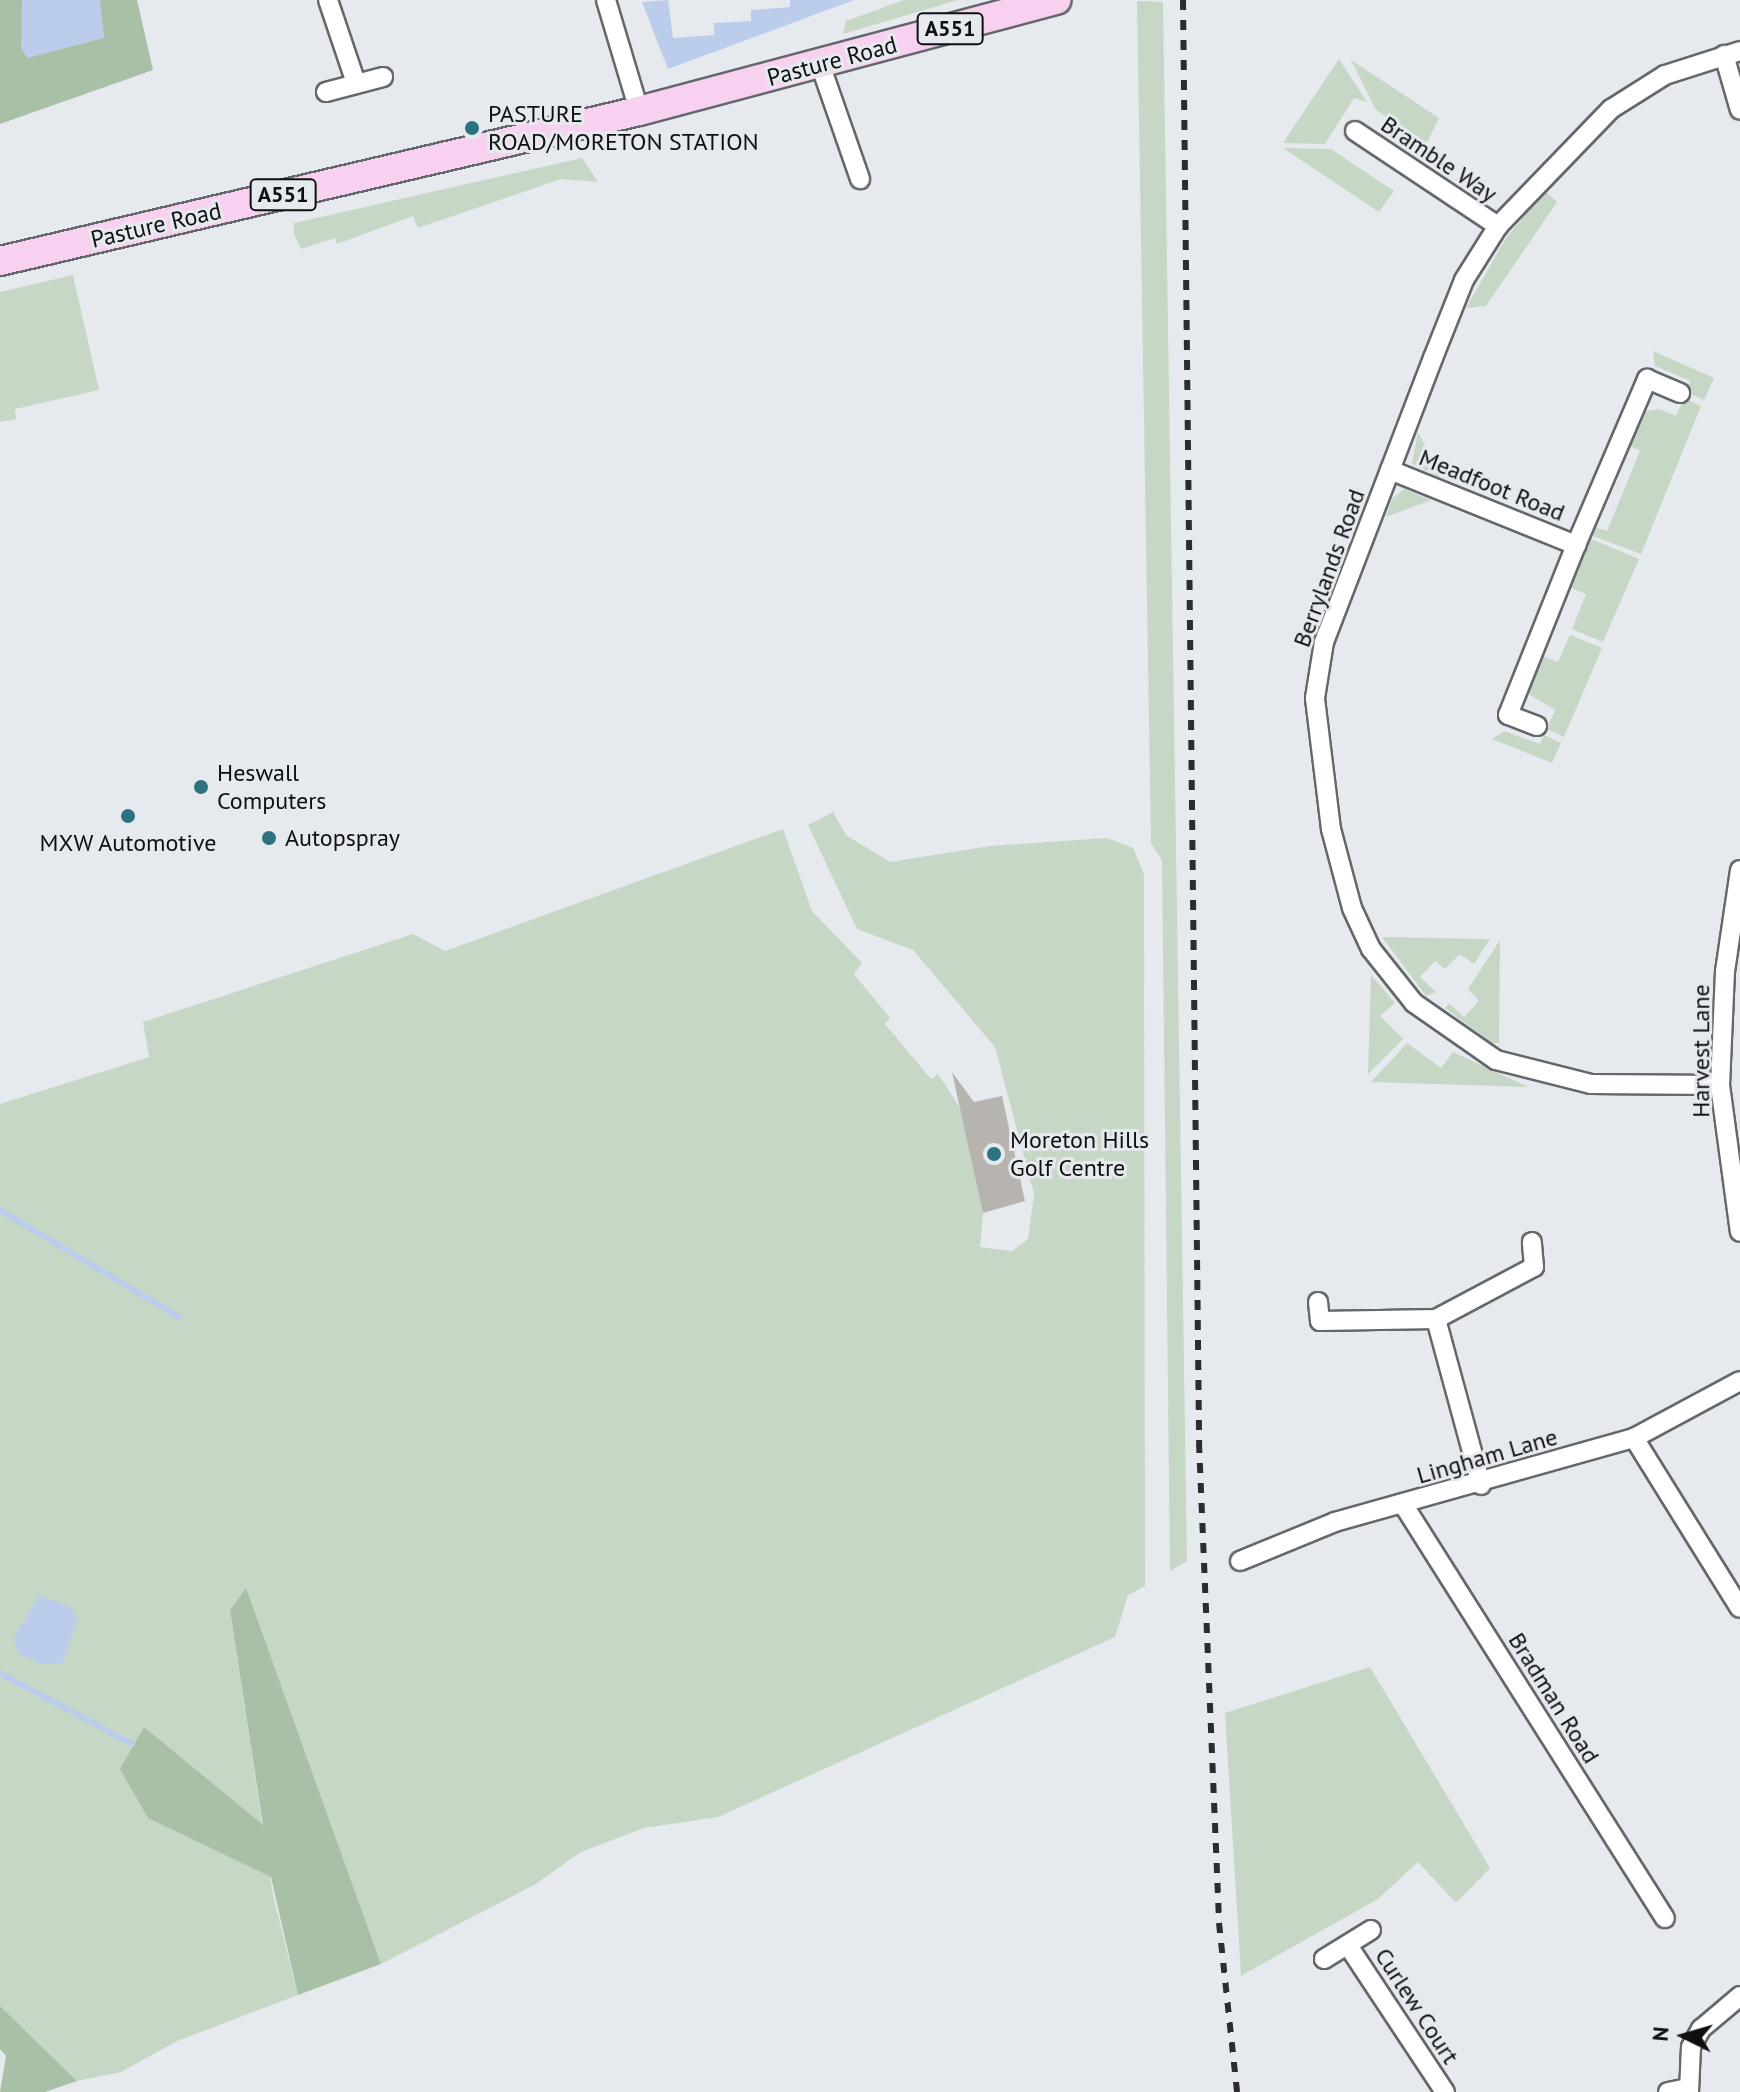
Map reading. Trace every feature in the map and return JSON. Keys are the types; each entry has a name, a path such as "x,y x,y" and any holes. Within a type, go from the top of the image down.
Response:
{"main road":[{"name":"Pasture Road","path":"0,261 639,111 1056,0"}],"street":[{"path":"328,0 356,83"},
{"path":"606,0 639,111"},
{"path":"1732,53 1740,110"},
{"name":"Berrylands Road","path":"1720,1085 1591,1084 1496,1060 1429,1017 1371,949 1341,873 1315,698 1324,642 1390,470 1464,280 1498,226 1611,109 1665,75 1732,53"},
{"path":"820,64 860,179"},
{"path":"326,92 383,77"},
{"name":"Bramble Way","path":"1355,131 1498,226"},
{"name":"Meadfoot Road","path":"1537,726 1508,715 1647,379 1680,393"},
{"name":"Meadfoot Road","path":"1390,470 1576,545"},
{"name":"Harvest Lane","path":"1740,870 1720,1085 1740,1232"},
{"path":"1318,1302 1320,1321 1436,1319 1534,1267 1532,1242"},
{"path":"1436,1319 1481,1485"},
{"name":"Lingham Lane","path":"1240,1561 1335,1522 1481,1485 1634,1438 1740,1381"},
{"path":"1634,1438 1740,1608"},
{"name":"Bradman Road","path":"1403,1504 1665,1918"},
{"name":"Curlew Court","path":"1324,1959 1349,1947 1371,1930"},
{"name":"Curlew Court","path":"1349,1947 1445,2092"},
{"path":"1668,2092 1689,2090 1691,2047 1701,2029 1740,1996"}],"green space":[{"path":"0,0 137,0 153,70 0,124"},
{"path":"904,0 958,0 843,34 846,21"},
{"path":"1137,1 1163,2 1187,1561 1170,1571 1162,860 1151,843"},
{"path":"1339,59 1367,102 1354,98 1325,144 1283,143"},
{"path":"1351,60 1439,118 1427,143 1376,110"},
{"path":"1283,148 1331,149 1394,191 1379,212"},
{"path":"582,158 598,182 561,179 418,228 413,216 337,244 335,238 301,249 294,234 294,223"},
{"path":"1545,191 1557,202 1486,306 1466,308 1506,238"},
{"path":"73,275 99,390 15,409 16,419 0,422 0,292"},
{"path":"1653,351 1714,378 1704,400 1687,392 1690,381 1655,366"},
{"path":"1684,398 1701,406 1641,554 1590,535 1594,527 1607,531 1640,451 1628,445 1641,412 1659,409 1676,416"},
{"path":"1418,432 1440,477 1412,464"},
{"path":"1404,489 1431,500 1386,517 1392,499"},
{"path":"1589,538 1639,559 1603,642 1572,629 1586,594 1568,587"},
{"path":"1570,635 1602,648 1564,737 1547,729 1555,710 1527,693 1540,655 1558,662"},
{"path":"1504,731 1540,744 1544,735 1561,743 1552,763 1492,739"},
{"path":"833,812 846,835 890,862 990,846 1107,838 1133,848 1144,874 1145,1586 1128,1595 1115,1637 718,1817 644,1828 581,1852 534,1885 381,1964 246,1589 230,1610 273,1895 298,1995 177,2041 121,2072 77,2081 0,2006 0,1104 149,1057 143,1022 413,934 445,951 783,829 812,911 862,963 854,974 890,1018 885,1024 931,1079 938,1074 960,1108 984,1203 980,1247 1012,1251 1028,1239 1034,1194 995,1047 913,950 857,929 808,825"},
{"path":"1382,937 1490,939 1474,964 1460,954 1445,969 1435,961 1420,977 1436,992 1426,996"},
{"path":"1500,940 1499,1043 1492,1043 1445,1008 1449,1003 1464,1017 1479,1001 1468,989"},
{"path":"1371,975 1395,1003 1380,1016 1403,1039 1368,1074"},
{"path":"1407,1043 1441,1068 1453,1052 1528,1087 1371,1082"},
{"path":"246,1588 381,1964 298,1995 271,1877 148,1818 120,1769 144,1727 263,1825 230,1610"},
{"path":"1370,1667 1490,1868 1456,1903 1418,1862 1378,1899 1241,1976 1225,1713"},
{"path":"0,2006 77,2081 45,2092 0,2092 6,2056 0,2049"}],"water":[{"path":"22,0 100,0 104,38 27,58 21,48"},
{"path":"668,0 673,38 714,35 714,23 751,21 751,10 790,7 790,0 854,0 668,69 642,2"},
{"path":"39,1595 71,1607 77,1619 63,1663 41,1664 18,1654 14,1638"}],"building":[{"name":"Moreton Hills Golf Centre","path":"952,1072 974,1102 1002,1096 1025,1201 983,1213"}],"waterway":[{"path":"0,1210 179,1317"},
{"path":"0,1673 132,1744"}],"railway":[{"path":"1183,0 1199,1443 1219,1923 1237,2092"}],"place":[{"name":"PASTURE ROAD/MORETON STATION","path":"472,128"},
{"name":"Heswall Computers","path":"201,787"},
{"name":"MXW Automotive","path":"128,816"},
{"name":"Autopspray","path":"269,838"},
{"name":"Moreton Hills Golf Centre","path":"994,1154"}]}
